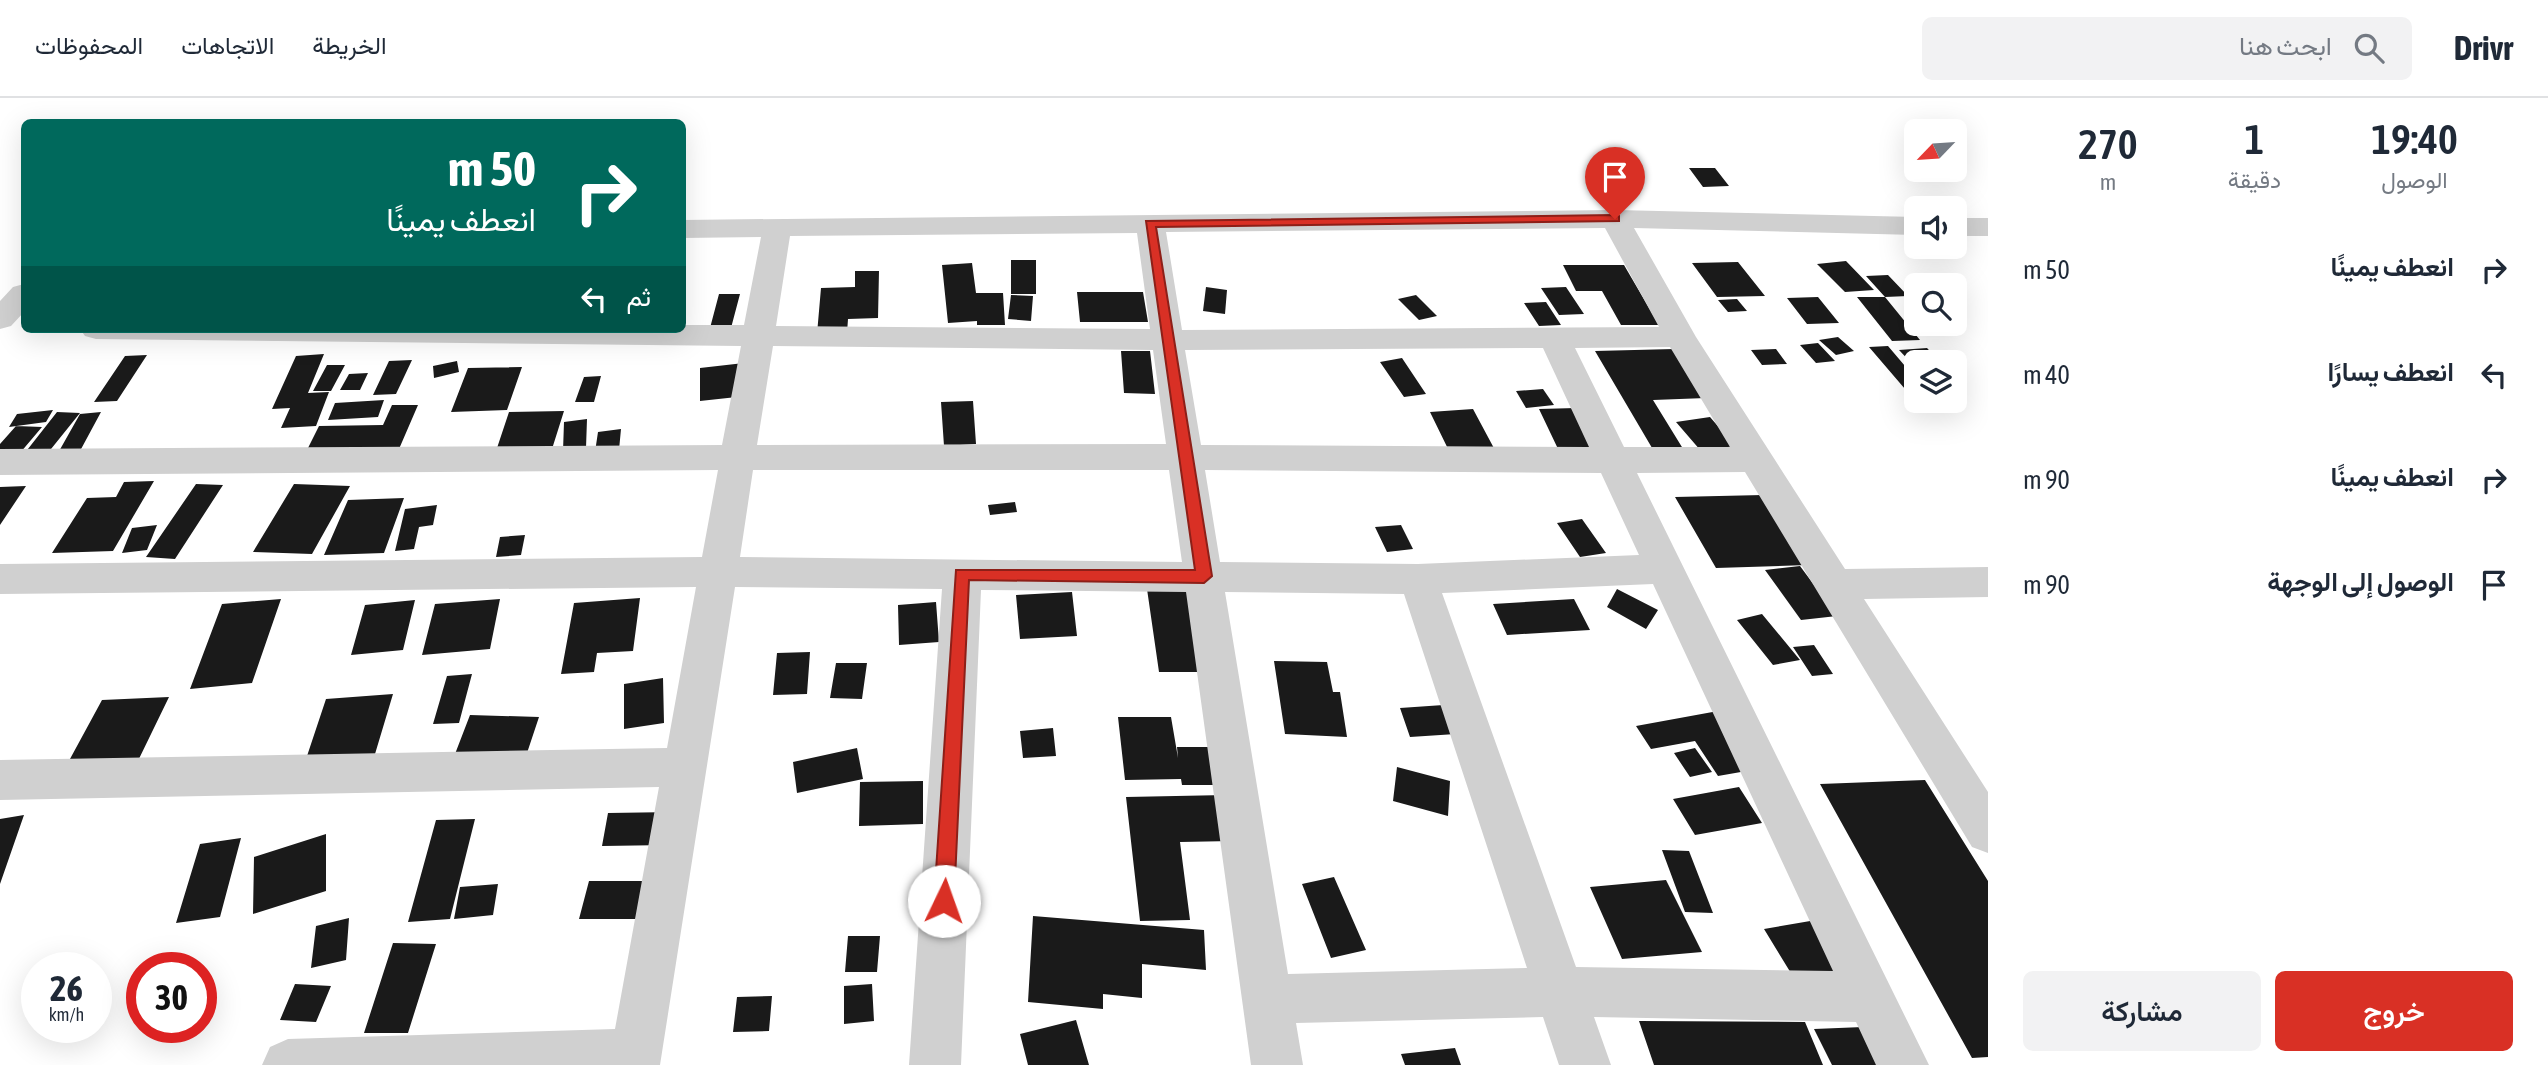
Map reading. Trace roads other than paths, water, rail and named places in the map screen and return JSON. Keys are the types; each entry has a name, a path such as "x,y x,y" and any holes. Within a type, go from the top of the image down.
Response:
{"street":[{"path":"1615,219 1680,337 1988,832"},
{"path":"686,229 1615,219 1904,226"},
{"path":"1150,223 1277,1065"},
{"path":"288,1065 635,1060 777,227"},
{"path":"1967,227 1988,227"},
{"path":"0,319 21,296"},
{"path":"0,328 21,328"},
{"path":"426,333 1168,340 1680,337"},
{"path":"1554,338 1903,1065"},
{"path":"0,462 737,457 1613,461 1756,459"},
{"path":"0,579 717,572 1418,579 1665,569"},
{"path":"935,1065 962,574"},
{"path":"1418,579 1585,1065"},
{"path":"1833,584 1988,582"},
{"path":"0,780 685,767"},
{"path":"1267,999 1561,992 1871,998"}]}
